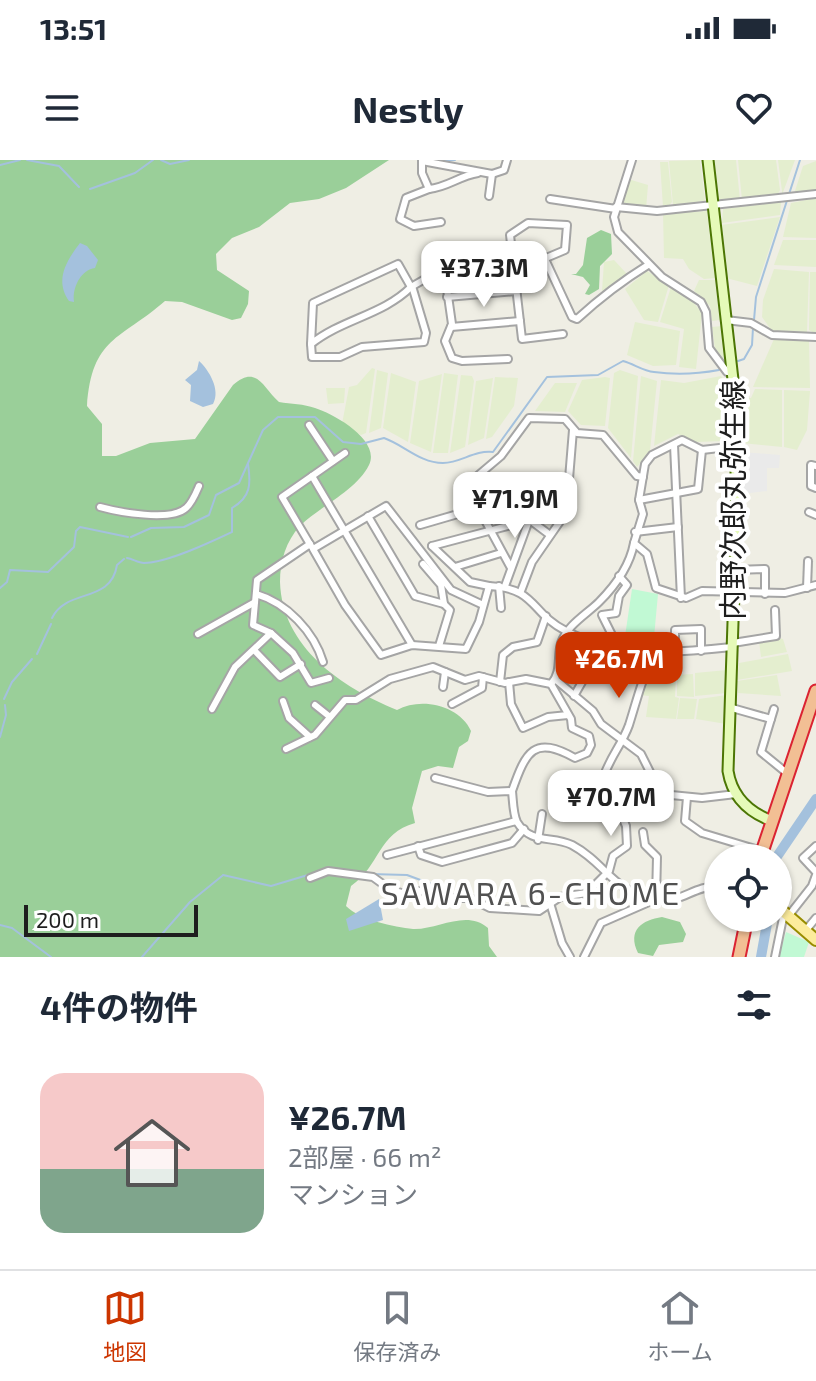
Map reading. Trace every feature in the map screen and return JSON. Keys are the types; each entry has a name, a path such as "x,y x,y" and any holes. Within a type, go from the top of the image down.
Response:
{"highway":[{"path":"764,844 788,774 811,722 816,691"},
{"path":"739,957 744,932"}],"main road":[{"name":"内野次郎丸弥生線","path":"708,160 732,372 737,446 728,771 736,794"},
{"path":"736,794 751,811 772,821"},
{"path":"792,918 816,940"}],"street":[{"path":"429,189 422,173 422,160 492,174 504,170 507,160"},
{"path":"632,160 616,208 614,224 648,265 701,302 706,312 709,348 727,372 732,372"},
{"path":"441,222 414,226 400,219 406,198 429,189 451,186 466,175 481,171"},
{"path":"489,196 492,174"},
{"path":"550,199 657,211 816,194"},
{"path":"311,344 332,328 398,300 412,287 444,268 513,260 546,258 565,250 567,225 528,223 516,228 510,235 513,260 517,291 522,339 563,334"},
{"path":"546,258 572,317 577,319 605,292 624,284 648,265"},
{"path":"398,264 412,287 426,333 424,342 362,347 340,357 312,357 311,344 311,308 317,300 398,264"},
{"path":"444,268 451,327 445,341 452,358 462,361 508,359"},
{"path":"447,297 517,291"},
{"path":"726,320 751,323 772,335 816,337"},
{"path":"451,327 520,321"},
{"path":"511,568 462,489 501,456 529,418 565,419 573,430 568,491 561,520 532,562 521,591"},
{"path":"309,425 333,461"},
{"path":"573,430 603,435 637,476 643,477"},
{"path":"704,887 677,899 656,899 617,885 572,845 538,840 524,829 516,821 512,791 522,762 540,748 555,746 575,758 587,753 591,738 572,728 553,681 562,661 561,641 584,611 598,604 631,561 635,532 643,514 639,500 645,464 652,455 682,440 702,450 737,446"},
{"path":"674,445 681,598"},
{"path":"639,500 698,489 702,450"},
{"path":"345,453 282,497 345,605 381,655 412,645 460,649 470,645 489,586"},
{"path":"816,466 811,465 811,486 816,488"},
{"path":"312,476 412,645"},
{"path":"100,507 137,515 178,512 185,509 199,486"},
{"path":"420,525 503,500 533,500 530,520 502,586 501,608"},
{"path":"329,678 311,683 301,664 271,633 253,625 257,580 311,546 386,506 451,590 481,604"},
{"path":"368,516 415,596 444,604 450,610 439,646"},
{"path":"530,520 550,535"},
{"path":"530,520 432,546 470,582 521,591 569,633 618,647 655,653 701,651 776,636 775,610"},
{"path":"635,532 678,527"},
{"path":"634,543 647,554 658,590 681,598 702,591 765,594 816,585"},
{"path":"455,567 501,553"},
{"path":"807,588 808,561"},
{"path":"423,564 441,585 444,604"},
{"path":"735,570 765,569 765,594"},
{"path":"618,647 602,615 616,613 619,596 627,585 619,576"},
{"path":"198,634 255,598 273,602 311,633 323,662"},
{"path":"500,682 503,655 513,647 537,642 546,616"},
{"path":"675,652 675,630 701,629 701,651"},
{"path":"212,709 235,667 271,633"},
{"path":"574,696 590,668 599,641"},
{"path":"255,651 280,677 301,664"},
{"path":"602,782 655,653"},
{"path":"286,749 310,737 345,700 356,700 390,679 433,667 465,680 483,677 500,682 526,679 553,681 641,754 661,794 687,797 736,794"},
{"path":"443,687 445,672"},
{"path":"452,704 482,688 483,677"},
{"path":"509,682 511,704 523,728 548,717 568,715"},
{"path":"283,701 289,718 310,737"},
{"path":"315,705 330,717"},
{"path":"732,708 771,719"},
{"path":"774,709 761,752 788,774"},
{"path":"435,778 488,792 512,791"},
{"path":"616,802 656,780"},
{"path":"310,878 328,871 373,877 397,892 412,894 435,888 451,898 470,898 490,908 539,911 560,897 583,895 605,875 613,856 629,841 616,802 602,782"},
{"path":"574,803 577,787 602,782"},
{"path":"687,797 685,821 702,833 733,844"},
{"path":"538,840 542,814"},
{"path":"387,855 516,821"},
{"path":"418,846 421,855 442,862 512,843 524,829"},
{"path":"643,832 645,845 657,857 656,899"},
{"path":"792,903 812,886 816,873 803,858 816,846"},
{"path":"584,957 601,923 656,899"},
{"path":"550,903 562,943 570,957"},
{"path":"805,930 816,918"},
{"path":"775,957 780,932"}],"green space":[{"path":"0,160 389,160 346,188 319,199 290,203 259,227 232,238 216,254 217,270 249,291 248,304 241,318 232,320 182,302 165,301 111,342 102,353 90,383 87,406 102,424 102,456 116,456 150,443 195,439 233,385 241,379 254,377 279,402 323,411 354,429 368,446 371,456 369,465 356,483 300,526 288,545 280,574 283,605 303,645 336,677 397,710 428,704 449,710 458,715 471,731 468,741 459,747 453,768 438,766 422,771 412,808 415,823 393,834 386,842 361,878 351,886 346,906 368,919 413,929 471,920 488,928 489,946 497,957 0,957"},
{"path":"700,160 705,201 673,205 669,161"},
{"path":"713,160 736,160 740,200 718,203"},
{"path":"738,160 776,160 780,190 777,196 742,200"},
{"path":"778,160 795,160 782,195 782,191"},
{"path":"816,161 816,191 794,194 803,166"},
{"path":"660,162 668,162 672,202 668,207 663,207"},
{"path":"628,179 648,185 646,209 620,204"},
{"path":"816,198 816,238 783,237 791,203"},
{"path":"781,202 780,215 722,223 723,209"},
{"path":"708,211 716,278 704,279 689,269 683,259 664,258 663,213"},
{"path":"780,217 757,286 726,278 721,225"},
{"path":"601,230 611,234 612,254 600,266 599,289 589,295 585,294 590,285 583,277 571,274 576,274 583,265 587,238"},
{"path":"783,240 816,240 816,267 774,265"},
{"path":"614,260 628,275 622,282 602,291 604,262"},
{"path":"774,269 809,272 807,332 772,331 762,317 763,300"},
{"path":"647,271 669,285 658,322 644,320 625,289"},
{"path":"810,272 816,272 816,334 809,330"},
{"path":"699,280 715,280 720,320 712,321 710,306 694,291"},
{"path":"671,287 689,297 702,313 696,369 679,367 684,329 660,322"},
{"path":"635,322 680,331 676,365 653,366 627,355"},
{"path":"722,326 724,363 715,349 712,327"},
{"path":"774,339 809,341 810,388 753,387"},
{"path":"372,368 375,369 366,433 361,435 342,424 349,387 357,385"},
{"path":"377,370 388,373 381,428 369,433"},
{"path":"620,370 638,376 631,458 608,428 614,373"},
{"path":"391,373 416,382 408,442 383,428"},
{"path":"444,373 458,375 448,453 433,453"},
{"path":"442,374 431,452 410,443 419,381"},
{"path":"461,375 472,376 474,381 465,447 450,453"},
{"path":"641,376 657,381 650,451 637,467 633,461"},
{"path":"721,376 728,388 725,441 696,442 678,434 654,446 661,380 684,383"},
{"path":"495,377 518,378 514,406 492,437 486,439"},
{"path":"493,378 484,438 468,445 476,381"},
{"path":"610,378 605,426 581,425 568,411 582,380"},
{"path":"555,383 577,383 565,412 535,411"},
{"path":"326,388 345,388 344,403 328,404"},
{"path":"755,389 782,390 782,447 742,443 740,396 751,398"},
{"path":"784,390 810,391 807,430 797,450 784,447"},
{"path":"632,589 658,594 653,648 624,643"},
{"path":"783,639 787,652 761,657 759,641"},
{"path":"788,654 792,671 737,680 739,663"},
{"path":"727,670 727,693 695,696 695,673"},
{"path":"693,674 694,697 677,696 677,675"},
{"path":"676,675 675,697 679,698 676,719 646,717 649,696 639,695 648,677"},
{"path":"777,675 781,696 738,693 737,681"},
{"path":"727,695 726,724 696,719 699,699"},
{"path":"680,698 697,699 694,719 677,719"},
{"path":"662,917 680,922 686,934 683,942 659,945 653,956 638,953 635,932 648,921"},
{"path":"786,932 809,942 804,957 779,957"}],"shaded area":[{"path":"742,452 780,455 779,468 767,468 767,491 742,494"}],"water":[{"path":"80,243 87,246 98,260 95,268 85,272 78,281 74,302 69,301 65,293 62,278 67,263"},
{"path":"199,361 210,375 216,393 213,404 203,407 190,401 191,385 185,380 197,370"},
{"path":"379,899 383,920 349,931 346,919"}],"waterway":[{"path":"0,165 20,160"},
{"path":"27,160 59,166 79,187"},
{"path":"90,189 135,173 153,160"},
{"path":"161,160 170,164 189,160"},
{"path":"436,161 455,160"},
{"path":"754,320 756,297 800,160"},
{"path":"738,361 744,359 752,345 753,328"},
{"path":"131,537 151,528 184,527 209,515 216,495 239,483 263,430 278,417 315,417 343,442 361,444 384,438 419,457 443,463 493,452 547,377 598,375 623,361 662,373 719,370"},
{"path":"127,558 144,563 164,560 232,532 232,508 243,499 248,489 248,464"},
{"path":"0,588 7,582 10,570 48,572 74,547 76,531 80,527 128,537"},
{"path":"52,618 67,603 106,586 117,565 124,559"},
{"path":"37,654 51,624"},
{"path":"4,699 12,682 32,659"},
{"path":"0,737 6,715 5,705"},
{"path":"785,844 816,799"},
{"path":"223,875 271,886 328,869"},
{"path":"370,874 407,875 434,885"},
{"path":"142,957 190,902 222,876"},
{"path":"0,925 12,928 51,957"},
{"path":"761,957 765,932"}],"district":[{"name":"SAWARA 6-CHOME","path":"531,892"}]}
